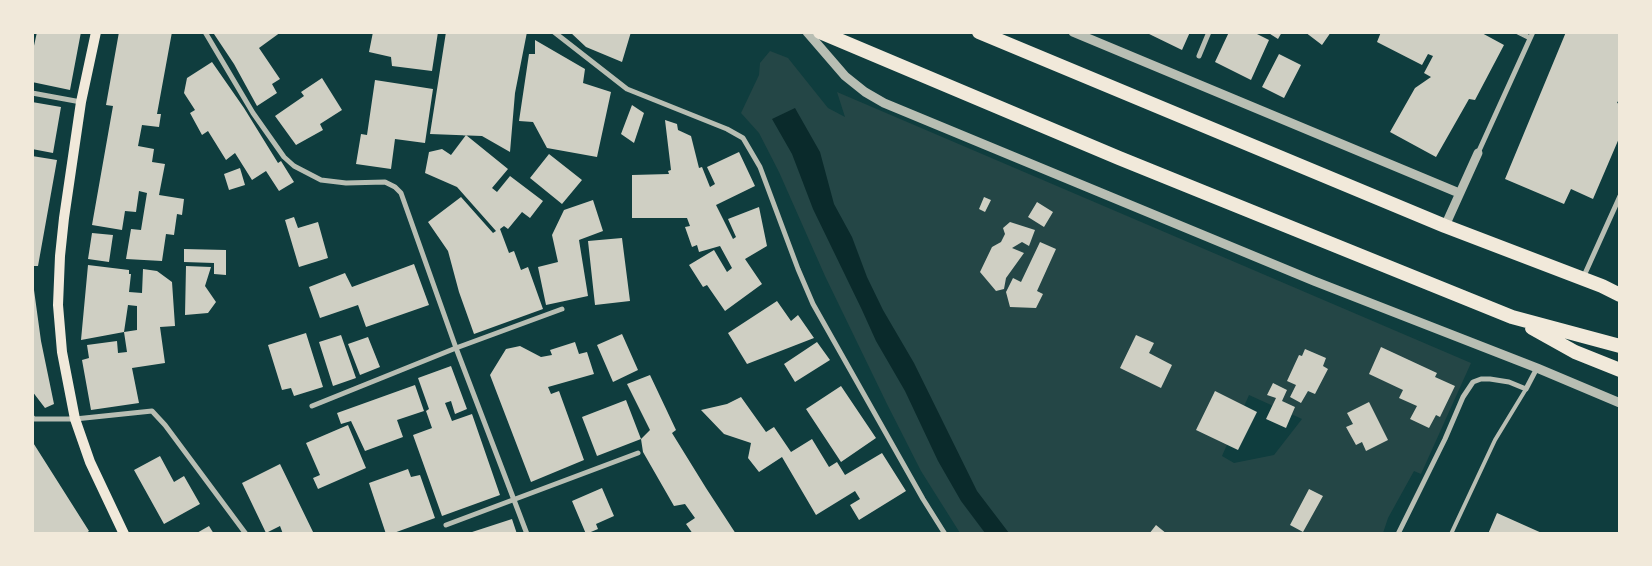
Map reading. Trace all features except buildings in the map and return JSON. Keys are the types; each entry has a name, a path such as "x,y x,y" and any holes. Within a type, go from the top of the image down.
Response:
{"highway":[{"path":"820,32 1102,151 1512,317 1620,346"},
{"path":"979,32 1445,226 1620,293"},
{"path":"1512,317 1575,352 1620,370"}],"main road":[{"path":"96,32 81,102 64,218 58,283 58,305 62,352 75,420 90,462 124,534"}],"street":[{"path":"205,32 253,113 284,157 294,166 321,180 346,183 385,182 399,190 456,348 527,534"},
{"path":"554,32 627,89 728,129 743,138 760,167 813,304 927,506 945,534"},
{"path":"807,32 845,76 864,92 884,103 1314,281 1620,403"},
{"path":"1073,32 1460,193"},
{"path":"1198,56 1209,32"},
{"path":"1445,226 1531,35 1518,32"},
{"path":"32,93 81,102"},
{"path":"1583,278 1620,196"},
{"path":"312,406 456,348 562,309"},
{"path":"1398,534 1445,439 1463,397 1473,382 1481,379 1490,379 1509,382 1526,389 1536,368"},
{"path":"32,417 34,419 75,420 152,410 246,534"},
{"path":"446,525 638,453"}],"lane":[{"path":"1451,534 1495,440 1526,389"}],"shaded area":[{"path":"770,51 788,58 828,108 845,117 837,92 1471,363 1421,474 1414,471 1388,518 1383,533 960,533 921,471 887,404 759,133 741,113 759,75 760,63","holes":["1249,395 1302,419 1274,455 1234,463 1222,456"]},
{"path":"795,108 820,152 834,204 852,237 867,277 883,310 914,363 977,491 1009,533 985,533 961,501 938,461 905,391 876,341 813,209 792,154 772,119"}]}
